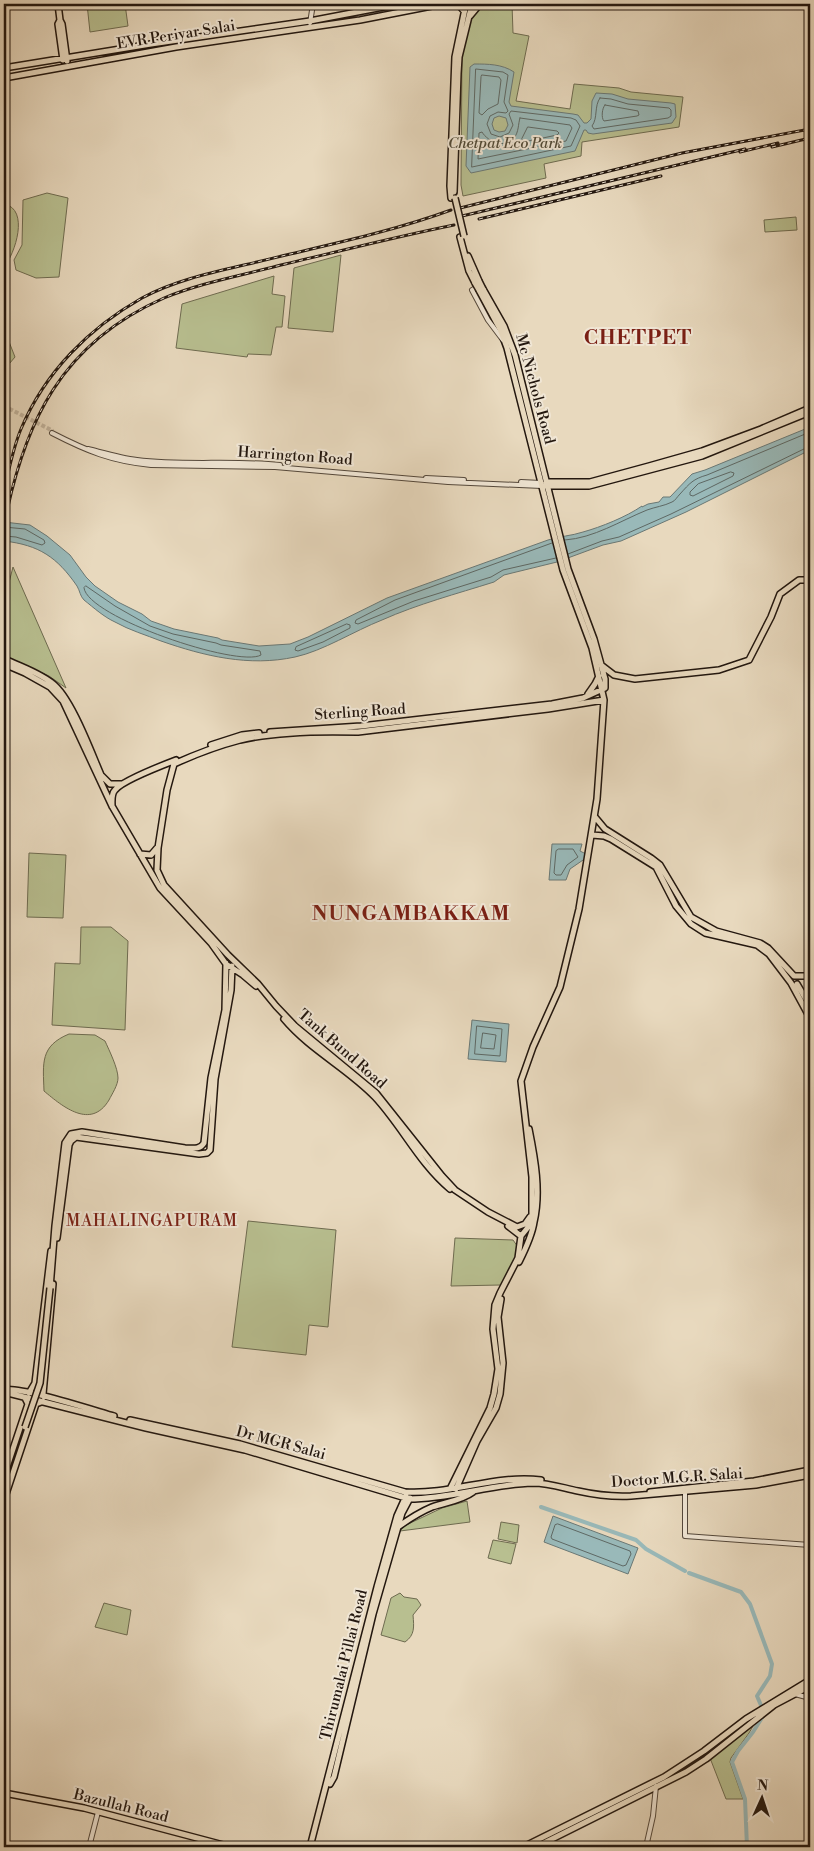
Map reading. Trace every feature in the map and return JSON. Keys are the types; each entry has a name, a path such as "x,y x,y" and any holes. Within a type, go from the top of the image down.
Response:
{"main road":[{"path":"58,4 66,65"},
{"name":"EVR Periyar Salai","path":"4,68 310,21 399,4"},
{"name":"EVR Periyar Salai","path":"4,78 66,65 311,28 442,4"},
{"path":"458,4 464,12"},
{"path":"466,4 455,57 450,186 462,236 477,282 507,340"},
{"path":"453,198 459,57 472,4"},
{"path":"468,18 480,4"},
{"name":"Mc Nichols Road","path":"507,340 529,408 544,484 556,526 565,569"},
{"path":"544,484 590,482 702,451 810,408"},
{"path":"544,484 589,486 702,456 810,412"},
{"path":"432,1507 448,1492 490,1408 494,1394 498,1369 493,1317 500,1293 518,1258 521,1236 529,1226 532,1214 532,1177 521,1081 532,1047 560,987 565,971 579,909 595,817 604,700 604,674 594,638 565,569"},
{"path":"565,569 604,674"},
{"path":"604,674 635,680 719,670 749,660 771,617 780,594 799,580 810,580"},
{"path":"4,659 27,669 53,684 62,697 101,775 110,784 123,784"},
{"path":"4,664 25,672 50,687 62,697 112,806 162,887"},
{"path":"584,698 604,674"},
{"name":"Sterling Road","path":"123,784 201,749 242,736 422,720 552,704 584,698 603,689"},
{"name":"Sterling Road","path":"169,780 174,764 207,750 256,737 329,731 358,732 548,709 604,700"},
{"path":"162,767 168,772 169,780 158,848 157,870 162,887"},
{"path":"112,806 113,793 123,784"},
{"path":"595,817 605,829 660,865 691,917 716,931 760,943 768,948 794,976 809,975"},
{"path":"592,835 611,838 656,867 676,906 691,924 705,932 757,946 769,954 810,1006"},
{"path":"140,854 152,855 158,848"},
{"name":"Tank Bund Road","path":"162,887 233,961 258,984 295,1026 376,1093 412,1148 439,1180 470,1204 506,1224 521,1236"},
{"name":"Tank Bund Road","path":"162,887 185,917 212,943 226,964 256,986 292,1029 374,1096 455,1190 472,1202 517,1227 525,1224 532,1214"},
{"path":"28,1393 35,1383 64,1143 71,1134 82,1132 184,1148 202,1146 204,1143 211,1076 225,1010 226,964 228,955"},
{"path":"53,1256 59,1227 69,1145 76,1137 199,1154 207,1153 210,1145 215,1079 232,990 233,961"},
{"path":"795,985 809,975"},
{"path":"795,985 809,1012 810,1018"},
{"path":"457,1488 477,1441 496,1408 500,1394 503,1363 498,1329 499,1306 502,1294 523,1253 534,1222 537,1204 536,1176 525,1095 521,1081"},
{"path":"204,1143 210,1145"},
{"path":"4,1490 38,1390 55,1226"},
{"path":"4,1500 36,1404 43,1399 53,1284 51,1277"},
{"name":"Dr MGR Salai","path":"5,1391 28,1393 146,1428 245,1450 404,1498 410,1499 506,1480 535,1479 548,1482"},
{"name":"Dr MGR Salai","path":"5,1391 25,1398 43,1399 127,1420 240,1444 396,1490 448,1492 457,1488 472,1488"},
{"path":"4,1476 28,1404 25,1398"},
{"path":"25,1413 32,1415"},
{"name":"Doctor M.G.R. Salai","path":"685,1491 754,1481 810,1470"},
{"path":"398,1528 432,1507 467,1496 472,1488 463,1474"},
{"name":"Doctor M.G.R. Salai","path":"548,1482 588,1491 614,1494 756,1485 810,1475"},
{"path":"310,1847 328,1788 334,1777 373,1614 402,1513 410,1499 411,1492"},
{"name":"Thirumalai Pillai Road","path":"310,1847 396,1516 404,1498 411,1492"},
{"path":"536,1847 656,1785 712,1745 810,1680"},
{"path":"523,1847 686,1772 716,1751 755,1713 797,1695 810,1686"},
{"path":"712,1745 716,1751"},
{"name":"Bazullah Road","path":"4,1793 98,1812 231,1847"}],"street":[{"path":"314,4 313,17 316,20"},
{"path":"311,28 310,21 314,4"},
{"name":"Mc Nichols Road","path":"483,285 510,335 507,340 498,334 472,290 483,285"},
{"name":"Harrington Road","path":"52,432 85,448 136,460 245,462 444,479 544,484 448,482 275,467 151,465 126,462 84,450 52,432"},
{"path":"685,1491 685,1536 810,1545"},
{"path":"791,1692 810,1698"},
{"path":"646,1847 653,1816 656,1785"},
{"path":"89,1847 98,1812"}],"green space":[{"path":"87,4 125,4 128,26 90,32"},
{"name":"Chetpat Eco Park","path":"485,4 512,4 513,33 529,36 516,101 570,109 574,84 683,97 679,127 582,142 581,156 544,164 546,178 463,196 461,185 462,52 471,18"},
{"path":"47,193 68,198 59,277 36,278 16,270 14,260 22,245 23,200"},
{"path":"4,204 12,208 17,214 18,232 16,243 4,267"},
{"path":"796,217 797,230 765,232 764,220"},
{"path":"341,255 333,332 288,328 294,268"},
{"path":"274,276 272,294 285,296 282,327 276,327 271,355 248,354 247,357 176,348 182,304"},
{"path":"4,329 15,357 4,370"},
{"path":"13,567 66,688 49,676 4,656 4,602"},
{"path":"29,853 66,855 63,918 27,917"},
{"path":"81,927 111,927 128,941 125,1030 52,1025 55,963 80,964"},
{"path":"69,1034 95,1035 105,1041 117,1069 118,1081 109,1100 102,1109 94,1114 86,1115 68,1109 44,1091 43,1072 45,1056 53,1044"},
{"path":"248,1221 336,1230 328,1327 309,1325 306,1355 232,1347"},
{"path":"455,1238 513,1240 518,1247 517,1257 501,1285 451,1286"},
{"path":"467,1501 470,1522 400,1531 404,1526 442,1508"},
{"path":"501,1522 519,1525 517,1543 498,1539"},
{"path":"493,1540 516,1544 511,1564 488,1558"},
{"path":"400,1593 404,1597 417,1599 421,1605 413,1615 414,1627 412,1634 405,1642 381,1635 391,1598"},
{"path":"104,1603 131,1610 127,1635 95,1627"},
{"path":"756,1721 730,1762 743,1799 726,1799 710,1758"}],"water":[{"path":"474,64 495,65 505,67 514,72 509,102 511,106 578,115 584,123 587,123 591,119 592,101 596,93 612,94 628,99 675,104 676,117 672,123 593,134 584,130 575,151 471,173 466,166 470,67","holes":["499,116 506,118 508,125 505,131 499,132 494,130 492,124 494,118"]},
{"path":"810,427 810,450 686,512 621,541 603,545 557,562 504,575 494,582 396,614 306,654 278,660 244,660 210,655 161,641 126,628 107,618 84,600 70,576 46,554 37,549 4,541 4,522 30,525 70,555 95,586 151,621 174,629 222,640 259,646 290,644 387,598 548,540 598,527 629,514 642,506 659,502 663,497 670,497 692,474"},
{"path":"552,844 582,844 580,851 586,854 586,858 570,869 566,880 549,880"},
{"path":"472,1020 509,1024 506,1062 468,1059"},
{"path":"553,1516 638,1548 628,1574 544,1542"}],"waterway":[{"path":"541,1507 636,1540 646,1549 685,1571"},
{"path":"689,1573 741,1592 750,1604 772,1664 770,1676 757,1696 763,1710"},
{"path":"747,1847 745,1799 732,1762 763,1716"}],"tunnel":[{"path":"4,406 53,431"}],"railway":[{"path":"460,208 682,153 810,129"},
{"path":"772,147 810,138"},
{"path":"740,152 778,143"},
{"path":"462,216 745,149"},
{"path":"479,219 661,176"},
{"path":"4,491 11,459 21,429 31,408 56,370 71,353 104,323 142,298 155,291 213,272 330,245 451,210"},
{"path":"4,526 12,488 23,452 53,390 74,362 99,338 129,316 164,298 206,284 454,225"}],"district":[{"name":"CHETPET","path":"638,338"},
{"name":"NUNGAMBAKKAM","path":"411,914"},
{"name":"MAHALINGAPURAM","path":"152,1221"}]}
